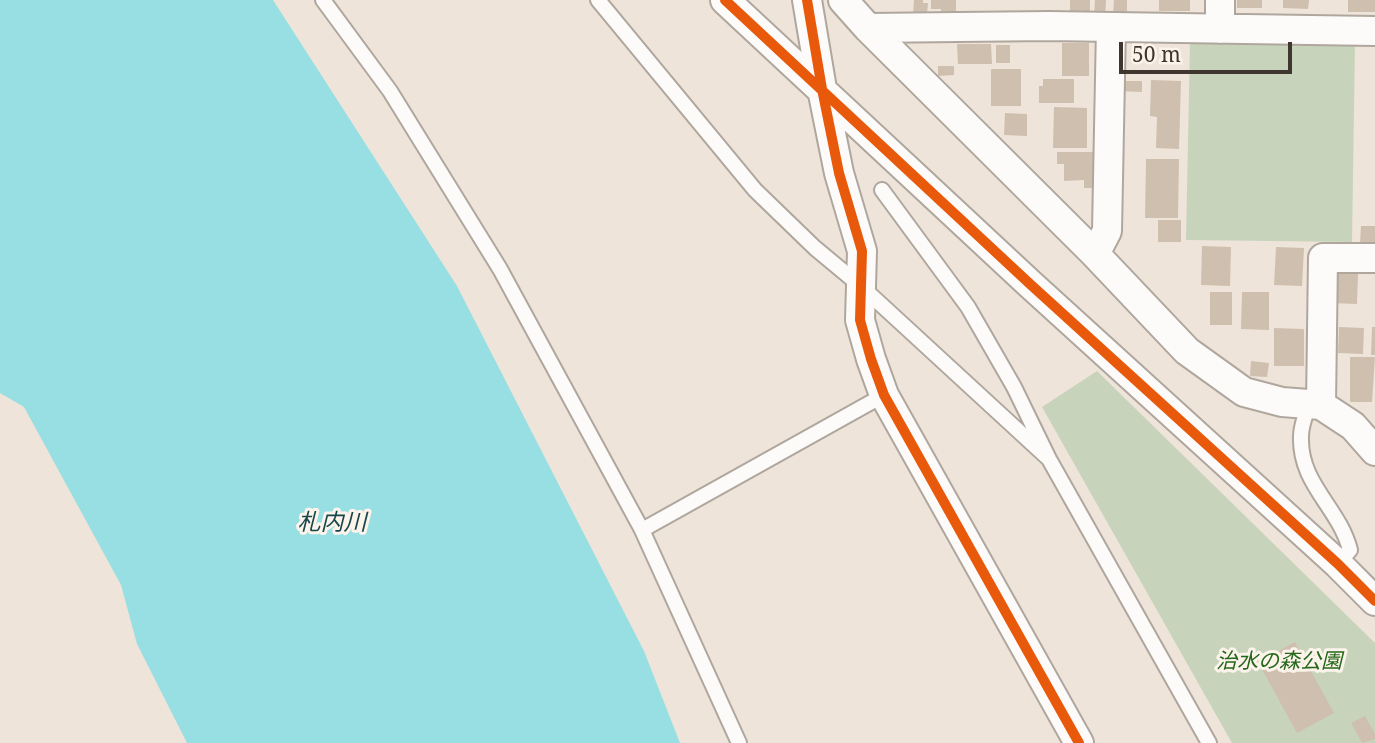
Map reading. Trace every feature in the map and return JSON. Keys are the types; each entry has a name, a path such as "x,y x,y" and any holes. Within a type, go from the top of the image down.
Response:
{"street":[{"path":"725,0 1375,601"},
{"path":"807,0 821,89 839,173 862,251 860,320 884,395 1079,743"},
{"path":"843,0 868,29 1095,254 1187,351 1244,392 1282,402 1315,404 1353,426 1375,451"},
{"path":"1220,0 1220,29"},
{"path":"868,29 1049,13 1111,27 1375,31"},
{"path":"1095,254 1107,231 1111,27"},
{"path":"1315,404 1324,258 1375,258"}],"lane":[{"path":"323,0 390,91 500,270 642,530 739,743"},
{"path":"597,0 755,190 815,248 862,287 1049,459"},
{"path":"882,190 968,307 1014,387 1049,459 1209,743"},
{"path":"642,530 884,395"},
{"path":"1315,404 1301,433 1302,460 1311,481 1346,534 1350,550 1338,564"}],"green space":[{"path":"1190,42 1355,43 1352,242 1186,240"},
{"name":"治水の森公園","path":"1097,371 1375,643 1375,743 1232,743 1042,407"}],"water":[{"name":"札内川","path":"0,0 273,0 457,286 644,651 680,743 187,743 137,644 121,585 24,407 0,393"}],"building":[{"path":"914,0 928,3 927,14 913,14"},
{"path":"931,0 956,0 956,14 941,14 941,9 931,9"},
{"path":"1070,0 1090,0 1090,14 1070,14"},
{"path":"1095,0 1106,0 1105,17 1094,16"},
{"path":"1114,0 1127,0 1127,16 1113,16"},
{"path":"1159,0 1190,0 1190,11 1159,11"},
{"path":"1237,0 1262,0 1262,8 1237,8"},
{"path":"1283,0 1309,0 1308,9 1283,8"},
{"path":"1348,0 1375,0 1375,12 1348,12"},
{"path":"1062,43 1089,43 1089,76 1062,76"},
{"path":"957,44 991,44 992,64 958,64"},
{"path":"996,45 1010,45 1010,63 996,63"},
{"path":"938,66 954,66 954,75 938,76"},
{"path":"991,69 1021,69 1021,106 991,106"},
{"path":"1043,79 1074,79 1074,103 1039,103 1039,86 1043,86"},
{"path":"1151,80 1181,81 1179,149 1156,148 1157,117 1150,116"},
{"path":"1119,81 1142,81 1142,92 1118,91"},
{"path":"1054,107 1087,108 1087,148 1053,148"},
{"path":"1005,113 1027,114 1027,136 1004,135"},
{"path":"1057,152 1094,152 1095,188 1084,188 1084,180 1064,181 1064,164 1057,164"},
{"path":"1146,159 1179,159 1178,218 1145,218"},
{"path":"1158,220 1181,220 1181,242 1158,242"},
{"path":"1361,226 1375,226 1375,244 1360,244"},
{"path":"1202,246 1231,247 1230,286 1201,285"},
{"path":"1276,247 1304,248 1302,286 1274,285"},
{"path":"1331,273 1358,274 1357,304 1331,303"},
{"path":"1210,292 1232,292 1232,325 1210,325"},
{"path":"1242,292 1269,292 1269,330 1241,329"},
{"path":"1339,327 1364,328 1363,354 1338,353"},
{"path":"1372,327 1375,327 1375,355 1371,355"},
{"path":"1274,328 1304,329 1304,366 1274,366"},
{"path":"1350,357 1375,357 1372,402 1350,402"},
{"path":"1251,361 1269,363 1267,377 1250,376"},
{"path":"1295,642 1334,713 1297,733 1258,662"},
{"path":"1365,716 1375,739 1362,743 1351,723"}],"cycle path":[{"path":"725,0 1375,601"},
{"path":"807,0 839,173 862,251 860,320 884,395 1079,743"}]}
